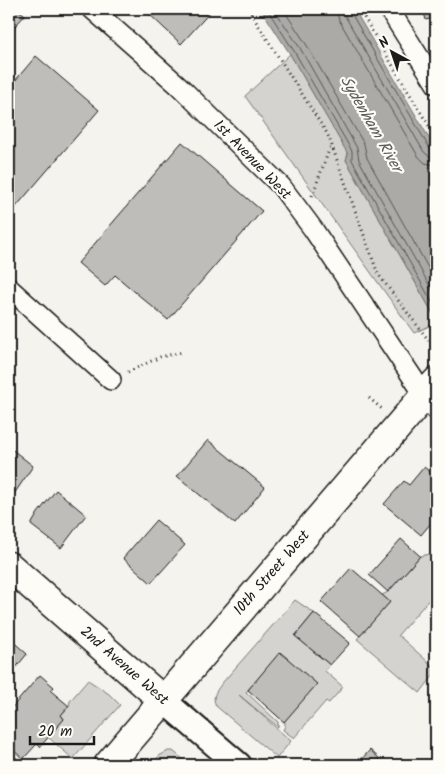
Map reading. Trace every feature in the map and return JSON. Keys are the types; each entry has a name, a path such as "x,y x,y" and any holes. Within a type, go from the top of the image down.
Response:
{"main road":[{"name":"10th Street West","path":"108,765 432,396"},
{"name":"2nd Avenue West","path":"9,566 164,700"}],"street":[{"name":"1st Avenue West","path":"92,9 178,85 281,186 432,396"},
{"path":"389,9 436,84"},
{"path":"9,288 111,380"},
{"name":"2nd Avenue West","path":"164,700 239,765"}],"path":[{"path":"248,9 328,135 378,274 436,350"},
{"path":"359,9 436,138"},
{"path":"304,217 331,145"},
{"path":"111,380 160,357 183,352"}],"shaded area":[{"path":"290,54 348,154 346,160 436,319 436,323 414,333 245,96"},
{"path":"430,554 436,559 436,586 430,593 433,595 398,635 436,669 436,672 420,693 357,639 390,602 382,595 388,592 420,556"},
{"path":"295,600 314,613 295,636 330,665 325,671 343,687 329,703 326,701 294,738 283,730 285,726 281,653 246,692 278,722 278,727 239,695 291,741 277,758 216,706 214,696 223,682"},
{"path":"88,680 109,694 120,705 73,759 48,737 64,719 61,715"},
{"path":"168,751 173,751 190,765 151,765 159,756"}],"water":[{"name":"Sydenham River","path":"261,9 354,9 436,150 436,319 346,160 348,154 290,54"}],"building":[{"path":"9,9 17,9 25,15 9,33"},
{"path":"152,9 213,9 181,44 148,13"},
{"path":"423,9 436,9 436,17 426,20"},
{"path":"36,56 99,110 9,215 9,88"},
{"path":"182,142 262,211 168,320 115,275 105,286 78,263"},
{"path":"208,440 265,487 235,524 177,476"},
{"path":"9,447 33,466 9,499"},
{"path":"424,467 436,477 436,517 421,535 384,504 404,481 409,485"},
{"path":"56,490 86,515 61,548 31,525"},
{"path":"156,520 185,545 151,583 123,558"},
{"path":"401,539 420,556 388,592 369,575"},
{"path":"351,568 390,602 360,636 321,602"},
{"path":"314,613 350,643 330,665 295,636"},
{"path":"9,638 27,654 9,676"},
{"path":"280,652 317,684 284,722 248,690"},
{"path":"40,675 54,687 51,691 69,706 61,715 64,719 40,747 37,744 23,759 9,746 9,711"},
{"path":"370,750 380,759 374,765 356,765"},
{"path":"9,752 25,765 9,765"}]}
